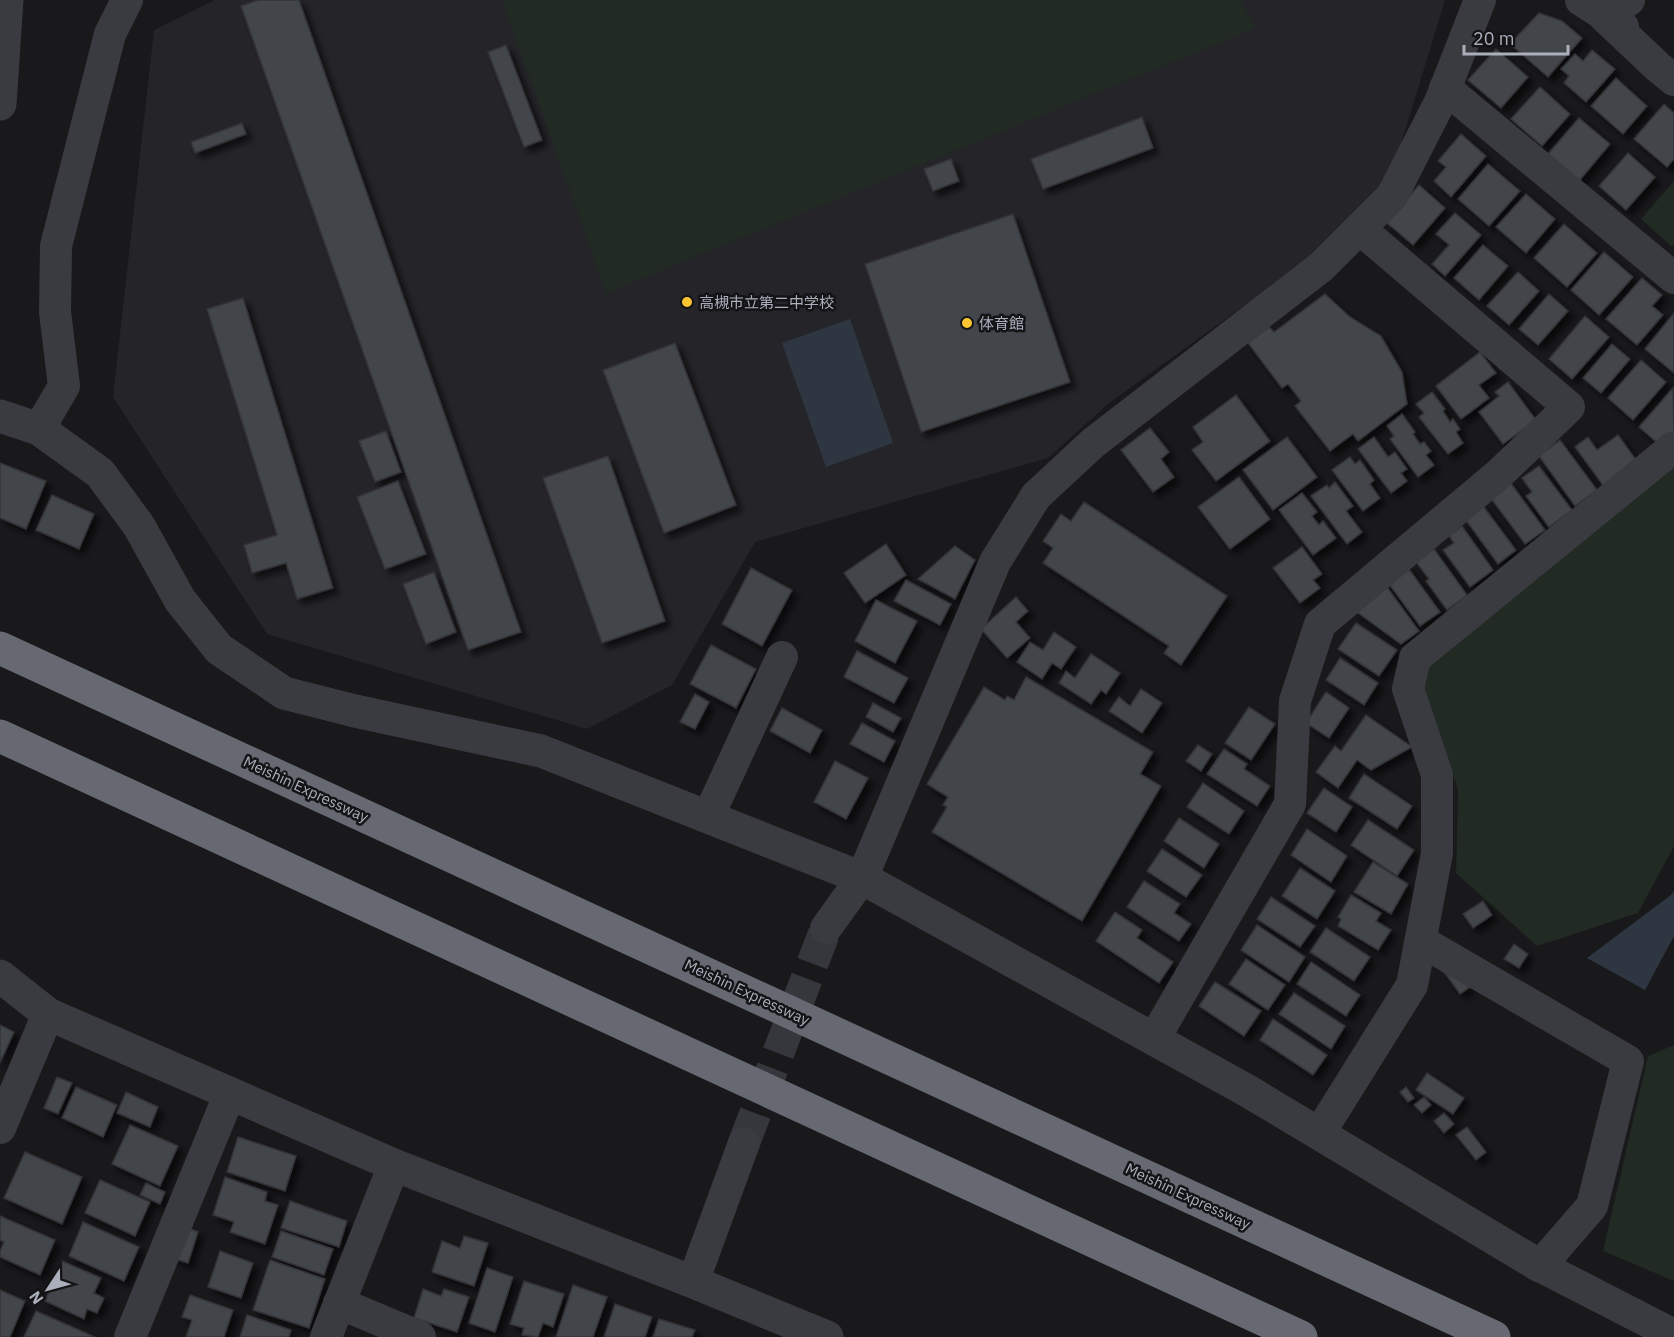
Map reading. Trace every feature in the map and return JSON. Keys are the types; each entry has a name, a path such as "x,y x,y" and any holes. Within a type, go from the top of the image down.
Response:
{"highway":[{"name":"Meishin Expressway","path":"0,648 1494,1337"},
{"path":"0,736 1301,1337"}],"street":[{"path":"0,104 7,0"},
{"path":"39,429 64,386 55,312 56,246 110,34 126,0"},
{"path":"826,928 862,878 994,562 1036,496 1093,443 1322,267 1392,196 1440,102 1480,0"},
{"path":"1605,6 1674,55"},
{"path":"1605,6 1658,67 1674,80"},
{"path":"1445,88 1674,278"},
{"path":"1154,1039 1290,804 1295,701 1320,624 1499,474 1569,407 1360,229"},
{"path":"0,417 39,429 100,473 139,526 180,600 219,649 284,693 355,711 540,751 862,878 1246,1090 1540,1266 1674,1335"},
{"path":"1319,1134 1412,985 1421,941 1437,853 1437,775 1408,689 1415,658 1674,447"},
{"path":"708,817 782,657"},
{"path":"1421,941 1628,1061 1592,1206 1540,1266"},
{"path":"0,976 48,1014 394,1165 827,1337"},
{"path":"0,1128 48,1014"},
{"path":"130,1337 230,1093"},
{"path":"693,1282 744,1143"},
{"path":"326,1337 394,1165"},
{"path":"339,1303 420,1337"}],"shaded area":[{"name":"高槻市立第二中学校","path":"215,0 1445,0 1382,206 1109,403 1048,458 755,542 672,685 587,729 267,634 113,397 154,30"},
{"path":"502,0 1240,0 1256,28 606,293"},
{"path":"1674,181 1674,244 1672,247 1641,219"},
{"path":"850,319 893,443 826,467 782,343"},
{"path":"1674,455 1674,846 1638,913 1537,946 1456,873 1458,790 1417,670"},
{"path":"1674,891 1674,936 1645,990 1587,958 1671,895"},
{"path":"1674,1045 1674,1281 1603,1251 1648,1056"}],"building":[{"path":"258,0 299,0 521,632 468,650 241,6"},
{"path":"1539,13 1562,21 1582,38 1548,77 1510,44"},
{"path":"506,45 542,140 524,147 488,52"},
{"path":"1496,49 1528,77 1501,108 1468,80"},
{"path":"1592,50 1615,69 1586,102 1564,83 1569,76 1561,69 1575,54 1583,61"},
{"path":"1616,78 1647,106 1623,134 1591,106"},
{"path":"1540,87 1570,114 1542,146 1511,119"},
{"path":"1664,104 1674,113 1674,159 1667,167 1634,139"},
{"path":"1142,117 1153,148 1043,189 1031,159"},
{"path":"1579,118 1610,144 1579,181 1548,154"},
{"path":"242,123 246,134 195,153 191,142"},
{"path":"1461,134 1486,156 1451,197 1434,181 1446,167 1438,161"},
{"path":"1628,153 1655,177 1626,210 1599,186"},
{"path":"951,159 959,181 933,191 924,169"},
{"path":"1488,164 1520,191 1489,226 1458,199"},
{"path":"1419,185 1445,208 1413,245 1387,223"},
{"path":"1526,194 1555,219 1526,253 1496,227"},
{"path":"1455,213 1481,235 1445,276 1432,264 1449,245 1436,234"},
{"name":"体育館","path":"1013,214 1070,382 921,432 865,264"},
{"path":"1564,224 1597,253 1567,287 1534,258"},
{"path":"1483,245 1508,266 1479,300 1454,278"},
{"path":"1604,252 1633,277 1599,315 1571,290"},
{"path":"1518,272 1539,291 1509,325 1487,306"},
{"path":"1642,278 1662,295 1652,306 1663,315 1637,345 1606,319"},
{"path":"1325,294 1350,317 1381,336 1402,372 1407,404 1358,441 1353,434 1330,451 1295,406 1301,401 1288,384 1282,388 1248,343 1269,327 1274,332"},
{"path":"1549,294 1568,311 1538,345 1519,329"},
{"path":"243,298 333,588 297,599 286,563 252,573 244,545 277,535 207,309"},
{"path":"1674,313 1674,373 1645,349"},
{"path":"1585,316 1609,337 1572,379 1549,359"},
{"path":"675,343 736,505 664,533 603,370"},
{"path":"1612,344 1630,359 1601,393 1583,378"},
{"path":"1480,352 1496,373 1479,385 1489,398 1461,419 1436,386"},
{"path":"1641,360 1666,382 1633,420 1608,398"},
{"path":"1508,382 1536,420 1503,444 1479,412 1499,396 1495,392"},
{"path":"1673,388 1674,431 1661,446 1639,427"},
{"path":"1432,392 1445,409 1443,411 1450,422 1453,419 1460,429 1456,432 1463,443 1448,454 1419,417 1424,413 1416,404"},
{"path":"1236,395 1270,441 1216,481 1192,450 1203,442 1193,427"},
{"path":"1402,414 1415,432 1413,434 1420,444 1424,442 1431,451 1426,455 1434,465 1418,477 1390,439 1394,436 1387,426"},
{"path":"1150,428 1169,452 1161,459 1174,477 1153,492 1121,450"},
{"path":"386,431 401,472 375,482 359,441"},
{"path":"1618,435 1639,464 1605,488 1575,447 1588,437 1597,450"},
{"path":"1287,437 1317,477 1273,510 1243,470"},
{"path":"1374,437 1388,457 1395,452 1407,469 1401,473 1407,481 1391,493 1358,449"},
{"path":"1560,440 1597,490 1575,506 1539,456"},
{"path":"608,456 665,621 602,643 543,478"},
{"path":"1350,457 1355,464 1360,460 1374,480 1370,484 1380,498 1363,511 1332,470"},
{"path":"0,463 46,481 26,529 0,518"},
{"path":"1539,466 1572,510 1549,527 1526,496 1532,492 1522,478"},
{"path":"1239,477 1270,519 1230,549 1198,507"},
{"path":"398,481 426,554 385,569 357,497"},
{"path":"1335,482 1353,506 1346,511 1362,532 1347,544 1311,496 1327,485 1329,488"},
{"path":"1510,482 1545,530 1525,544 1490,497"},
{"path":"1302,493 1317,512 1312,516 1319,525 1323,521 1336,538 1313,555 1279,510"},
{"path":"52,495 94,514 79,549 36,530"},
{"path":"1084,502 1227,596 1181,665 1164,653 1169,646 1043,563 1053,548 1043,541 1061,514 1071,521"},
{"path":"1483,506 1516,550 1498,564 1465,519"},
{"path":"1462,526 1493,570 1470,587 1443,550 1454,543 1449,536"},
{"path":"886,544 906,575 865,603 844,573"},
{"path":"955,546 975,560 955,599 918,579"},
{"path":"1302,547 1322,574 1313,580 1320,588 1300,603 1273,568"},
{"path":"1434,549 1467,595 1447,610 1426,581 1429,579 1416,562"},
{"path":"1406,565 1440,612 1420,626 1386,580"},
{"path":"751,568 792,590 762,646 722,624"},
{"path":"434,572 456,632 426,644 403,584"},
{"path":"906,580 951,604 940,625 894,601"},
{"path":"1384,583 1419,631 1401,644 1354,610"},
{"path":"1016,597 1028,611 1016,622 1030,638 1007,658 981,629"},
{"path":"876,600 917,621 895,663 855,641"},
{"path":"1356,623 1397,650 1379,676 1338,649"},
{"path":"1054,632 1076,647 1061,669 1052,663 1042,679 1017,662 1030,642 1043,650"},
{"path":"711,645 756,669 736,708 690,684"},
{"path":"857,651 908,678 894,703 844,677"},
{"path":"1091,654 1120,673 1106,694 1101,690 1091,704 1059,683 1066,671 1075,678"},
{"path":"1340,658 1378,683 1364,705 1326,680"},
{"path":"1026,677 1153,752 1140,774 1161,786 1082,921 932,832 947,807 943,805 948,797 927,784 984,687 1005,700 1007,696 1014,700"},
{"path":"1141,689 1162,703 1142,733 1109,711 1119,697 1130,706"},
{"path":"1326,692 1349,708 1329,738 1306,723"},
{"path":"695,694 709,702 695,729 680,722"},
{"path":"873,703 901,718 893,732 866,717"},
{"path":"1249,707 1275,724 1251,760 1225,743"},
{"path":"782,708 822,730 810,753 770,731"},
{"path":"1366,715 1412,747 1371,770 1357,760 1338,788 1316,772 1335,746 1341,751"},
{"path":"862,723 895,741 884,762 850,744"},
{"path":"1198,745 1212,754 1201,771 1186,761"},
{"path":"1224,749 1247,764 1244,769 1270,786 1257,806 1207,774"},
{"path":"835,761 868,778 846,819 814,802"},
{"path":"1364,774 1412,806 1397,829 1349,798"},
{"path":"1203,783 1244,811 1229,834 1187,807"},
{"path":"1324,788 1352,807 1336,832 1307,813"},
{"path":"1179,818 1219,844 1204,868 1164,841"},
{"path":"1368,820 1414,850 1397,876 1351,845"},
{"path":"1307,829 1347,856 1331,882 1291,855"},
{"path":"1162,849 1202,875 1186,897 1147,871"},
{"path":"1373,862 1408,884 1391,914 1354,892"},
{"path":"1300,868 1335,891 1317,919 1282,896"},
{"path":"1144,881 1180,904 1174,913 1191,924 1179,941 1127,907"},
{"path":"1351,895 1381,913 1376,921 1391,930 1378,950 1338,926 1341,919 1338,917"},
{"path":"1271,897 1315,926 1300,947 1257,919"},
{"path":"1483,901 1492,915 1473,928 1463,914"},
{"path":"1115,912 1142,930 1137,938 1173,962 1159,983 1096,941"},
{"path":"1257,925 1305,957 1289,982 1241,950"},
{"path":"1326,928 1370,957 1354,981 1310,952"},
{"path":"1514,944 1528,954 1519,968 1504,959"},
{"path":"1246,959 1285,985 1268,1010 1229,984"},
{"path":"1311,962 1360,995 1346,1016 1297,984"},
{"path":"1442,969 1470,987 1460,994"},
{"path":"1215,982 1261,1011 1244,1036 1199,1006"},
{"path":"1294,993 1345,1026 1331,1049 1279,1014"},
{"path":"1273,1019 1327,1055 1313,1075 1260,1040"},
{"path":"0,1025 14,1032 0,1063"},
{"path":"1427,1073 1464,1098 1453,1114 1416,1090"},
{"path":"57,1077 72,1083 58,1114 44,1108"},
{"path":"76,1087 117,1105 103,1137 62,1118"},
{"path":"1406,1087 1414,1098 1408,1102 1400,1092"},
{"path":"126,1092 158,1107 150,1127 117,1113"},
{"path":"1424,1097 1431,1105 1422,1113 1414,1105"},
{"path":"1444,1113 1454,1124 1444,1133 1434,1121"},
{"path":"130,1125 178,1146 160,1186 112,1164"},
{"path":"1467,1127 1486,1152 1476,1160 1456,1135"},
{"path":"238,1137 296,1156 285,1191 227,1172"},
{"path":"25,1152 82,1177 62,1224 4,1198"},
{"path":"225,1177 267,1192 265,1201 278,1205 265,1244 230,1232 234,1222 213,1215"},
{"path":"100,1180 150,1202 135,1236 85,1213"},
{"path":"146,1183 165,1192 160,1204 140,1195"},
{"path":"290,1201 347,1221 339,1247 281,1228"},
{"path":"0,1216 55,1240 40,1275 0,1257 4,1242 0,1240"},
{"path":"83,1222 139,1247 124,1281 69,1256"},
{"path":"183,1226 198,1232 188,1263 172,1258"},
{"path":"281,1231 333,1249 324,1275 272,1257"},
{"path":"464,1236 488,1243 474,1286 432,1272 442,1241 460,1248"},
{"path":"220,1251 253,1263 241,1298 208,1287"},
{"path":"270,1260 325,1279 309,1328 253,1310"},
{"path":"62,1261 101,1278 94,1293 104,1298 97,1313 87,1309 84,1319 45,1301"},
{"path":"487,1268 513,1277 495,1332 469,1323"},
{"path":"524,1281 564,1294 553,1327 543,1323 538,1337 522,1335 524,1328 510,1324"},
{"path":"573,1285 607,1297 593,1337 556,1337"},
{"path":"423,1289 441,1296 444,1289 469,1297 457,1332 414,1318"},
{"path":"0,1290 25,1301 10,1337 0,1337"},
{"path":"190,1295 233,1310 224,1337 186,1337 192,1320 182,1317"},
{"path":"615,1304 652,1317 645,1337 604,1337"},
{"path":"36,1311 95,1337 24,1337"},
{"path":"247,1315 291,1330 289,1337 240,1337"},
{"path":"659,1319 695,1330 692,1337 653,1337"}],"tunnel":[{"path":"744,1143 826,928"}],"place":[{"name":"高槻市立第二中学校","path":"687,302"},
{"name":"体育館","path":"967,323"}]}
